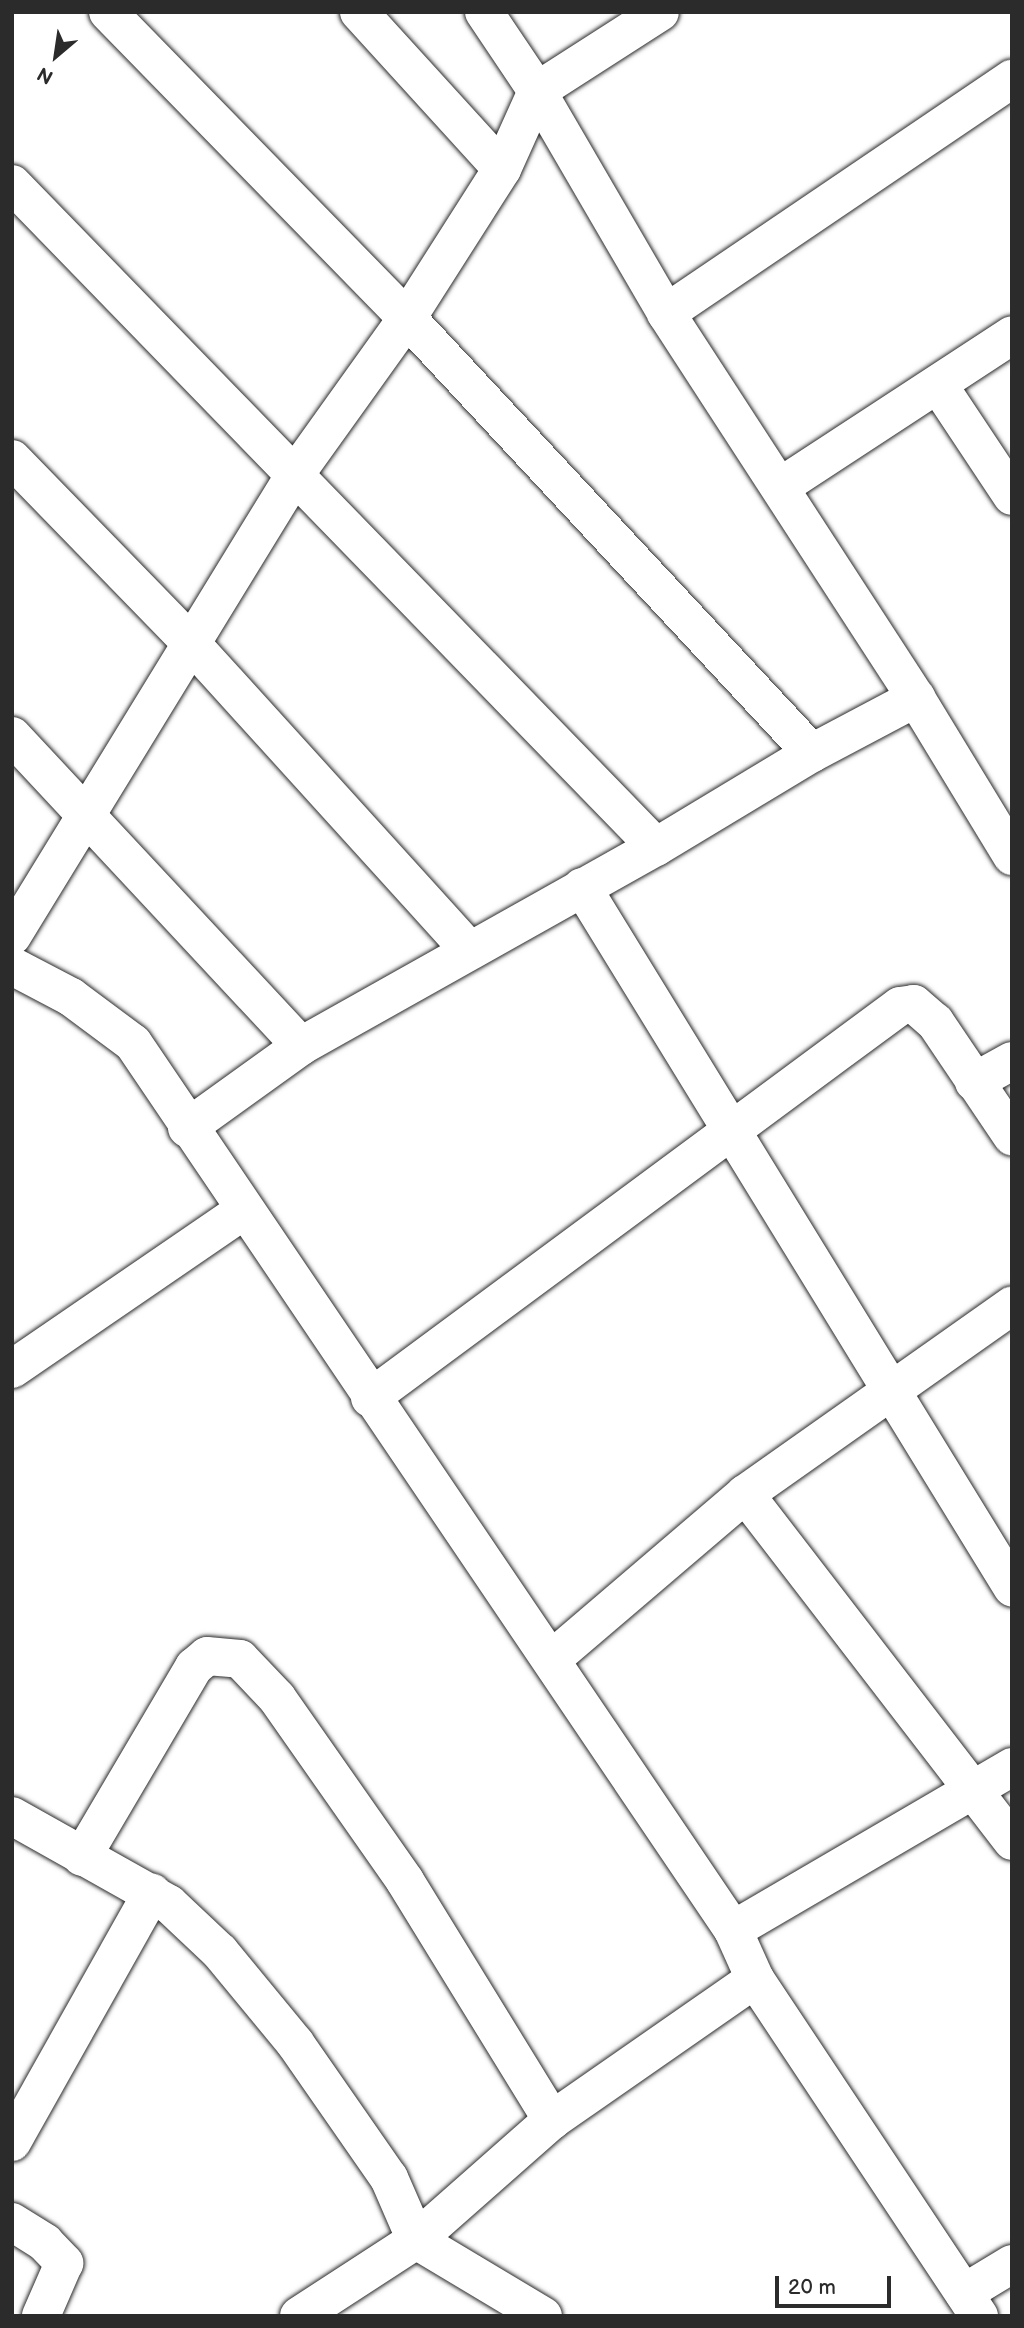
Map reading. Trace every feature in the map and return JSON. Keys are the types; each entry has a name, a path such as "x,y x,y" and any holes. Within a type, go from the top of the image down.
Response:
{"street":[{"path":"108,12 407,318 811,753"},
{"path":"359,12 502,169"},
{"path":"484,12 537,91 666,313 1009,844"},
{"path":"12,936 189,641 294,476 407,318 502,169 537,91 660,12"},
{"path":"666,313 1012,79"},
{"path":"12,184 656,847"},
{"path":"780,487 939,386 1012,335"},
{"path":"939,386 1012,496"},
{"path":"12,459 189,641 470,951"},
{"path":"187,1128 301,1046 656,847 811,753 916,698"},
{"path":"12,736 301,1046"},
{"path":"582,887 1012,1587"},
{"path":"12,966 71,997 133,1043 243,1211 552,1659 733,1930 755,1979 972,2304 1012,2264"},
{"path":"370,1398 900,1006 914,1004 925,1011 1012,1136"},
{"path":"974,1082 1012,1061"},
{"path":"12,1369 243,1211"},
{"path":"552,1659 745,1494 891,1387 1012,1306"},
{"path":"745,1494 1012,1841"},
{"path":"82,1857 194,1667 206,1656 240,1659 277,1698 405,1881 551,2120"},
{"path":"733,1930 973,1787 1012,1767"},
{"path":"12,1816 82,1857 152,1893 220,1952 295,2043 389,2178 416,2239 542,2316"},
{"path":"12,2142 152,1893"},
{"path":"299,2316 416,2239 551,2120 755,1979"},
{"path":"12,2222 45,2243 64,2263 41,2316"}]}
